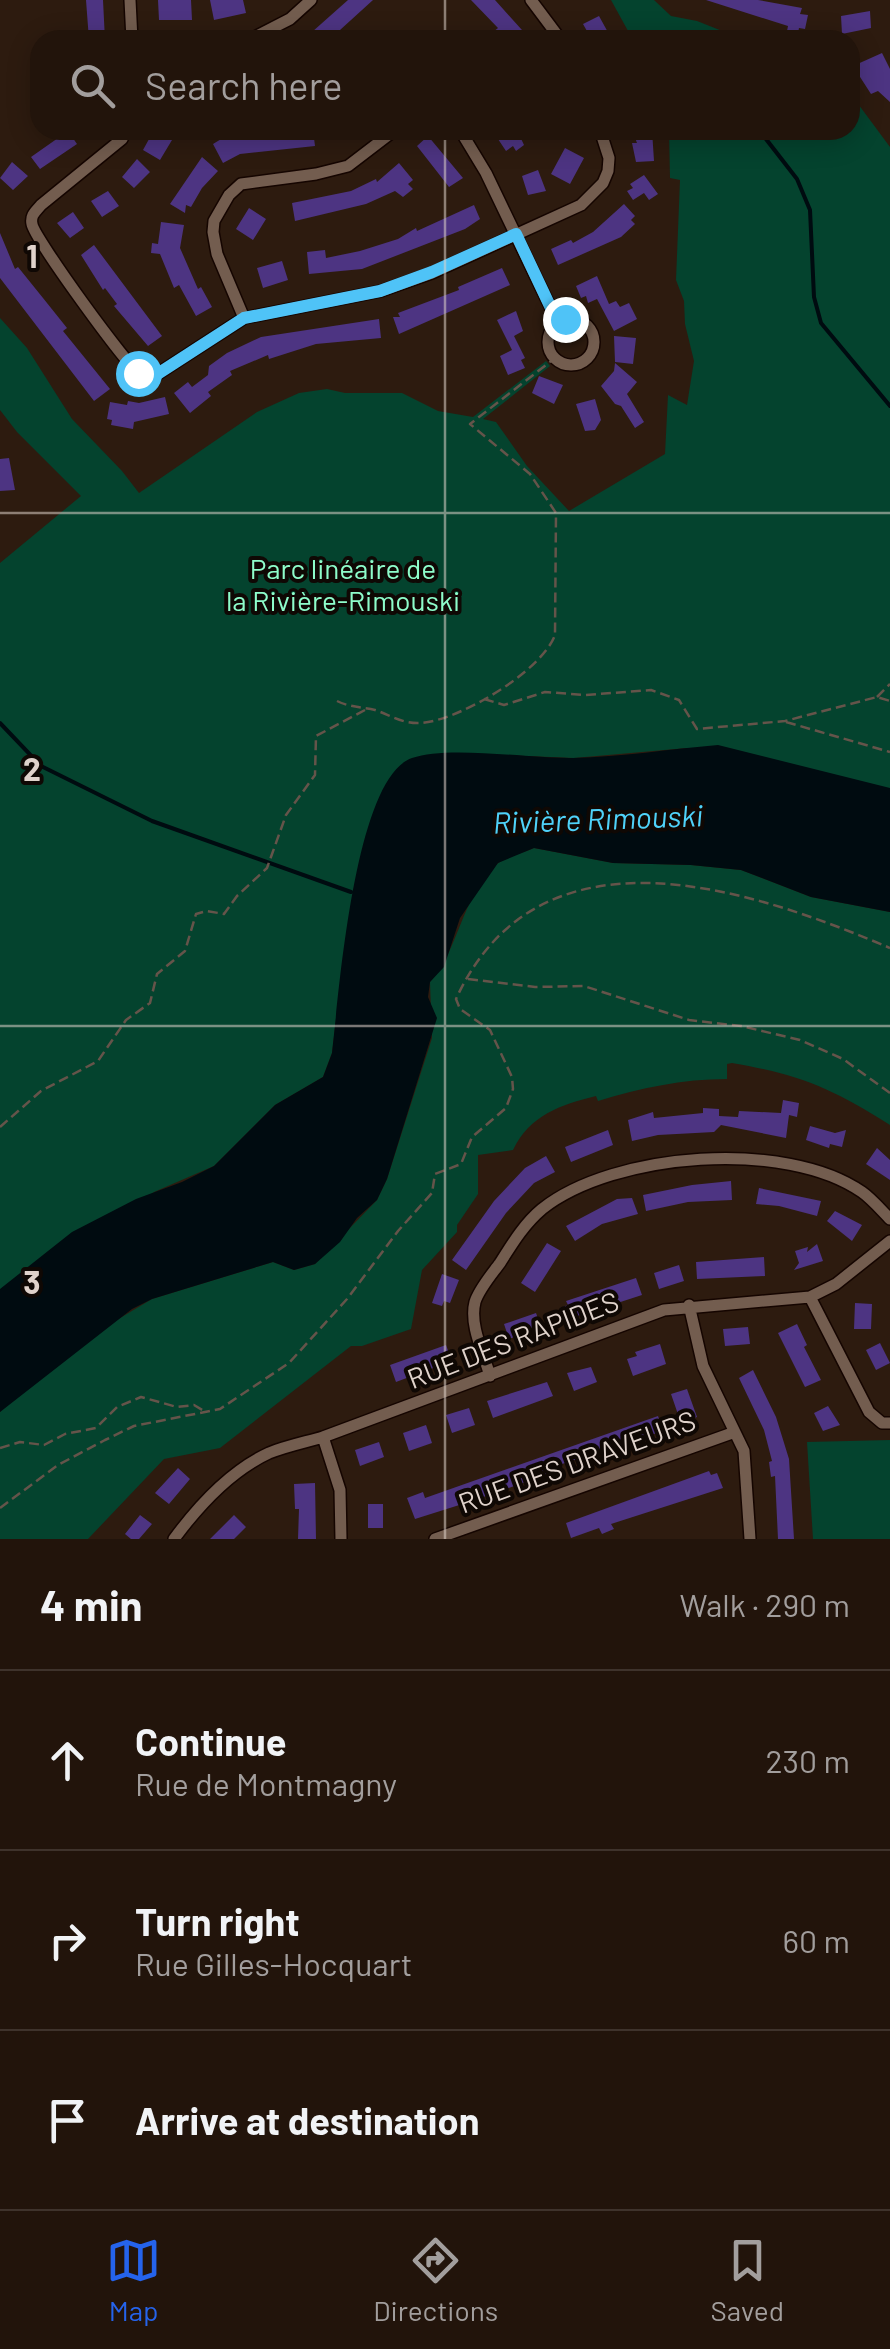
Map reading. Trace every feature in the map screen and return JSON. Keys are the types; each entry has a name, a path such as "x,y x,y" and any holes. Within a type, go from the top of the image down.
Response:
{"street":[{"path":"130,0 132,30"},
{"path":"269,30 290,19 311,0"},
{"path":"531,0 554,30"},
{"path":"121,140 32,214 34,232 120,353 145,377 156,375 244,318 380,291 432,272 580,205 603,183 609,158 603,140"},
{"path":"244,318 217,254 213,232 214,221 229,195 241,184 348,166 382,140"},
{"path":"466,140 486,173 558,323"},
{"path":"573,318 587,325 594,346 586,360 563,364 556,358 548,340 558,323 573,318"},
{"path":"490,1376 475,1325 476,1300 516,1236 541,1210 572,1190 670,1161 719,1157 791,1166 826,1176 862,1192 890,1218"},
{"name":"RUE DES RAPIDES","path":"174,1539 194,1512 236,1474 269,1454 664,1310 810,1298 836,1284 890,1242"},
{"path":"810,1298 868,1412 882,1424 890,1423"},
{"path":"689,1306 703,1366 744,1451 750,1539"},
{"name":"RUE DES DRAVEURS","path":"435,1539 735,1432"},
{"path":"323,1437 340,1490 341,1539"}],"path":[{"path":"336,701 408,723 424,723 449,716 482,699 543,658 552,645 556,513 530,474 470,424 556,358"},
{"path":"482,699 504,706 545,692 585,695 651,690 679,700 696,729 785,721 876,697 890,684"},
{"path":"876,697 890,701"},
{"path":"0,1127 41,1091 98,1061 126,1020 150,1003 157,974 185,951 196,914 224,914 267,868 286,815 314,774 316,736 366,709"},
{"path":"785,721 890,752"},
{"path":"0,1508 60,1463 134,1426 220,1409 289,1363 347,1299 432,1193 435,1174 461,1164 472,1137 506,1108 513,1089 512,1077 490,1030 455,1004 487,948 535,906 622,882 709,890 764,900 890,948"},
{"path":"467,979 534,988 584,986 689,1020 741,1026 800,1040 843,1060 890,1092"},
{"path":"0,1448 20,1442 44,1444 65,1434 96,1428 116,1408 141,1397 177,1407 194,1404 208,1413"}],"green space":[{"path":"611,0 654,0 671,16 720,30 628,30"},
{"name":"Parc linéaire de la Rivière-Rimouski","path":"860,106 890,147 890,790 687,748 574,758 500,755 338,1003 332,1053 323,1077 275,1105 214,1166 154,1192 0,1296 0,563 81,496 0,410 0,318 27,348 72,419 139,493 257,412 299,393 327,389 345,393 402,393 438,411 473,417 546,361 550,366 483,419 496,422 527,466 569,511 665,454 668,395 687,405 694,361 684,301 676,280 680,180 670,178 669,140 860,140"},
{"path":"534,848 613,863 741,870 811,897 890,912 890,1125 815,1085 732,1063 727,1064 727,1079 662,1085 598,1101 596,1096 547,1113 528,1128 513,1150 478,1155 478,1194 457,1225 457,1232 422,1270 411,1329 351,1346 220,1448 164,1459 88,1539 0,1539 0,1412 12,1401 110,1324 152,1299 273,1262 294,1270 315,1264 377,1200 432,1038 430,982 485,877 497,864"},
{"path":"890,1440 890,1539 813,1539 807,1442"}],"water":[{"name":"Rivière Rimouski","path":"718,745 890,788 890,912 811,897 741,870 613,863 534,848 498,863 460,918 444,967 430,982 428,997 437,1018 387,1179 377,1200 357,1218 340,1242 315,1264 294,1270 273,1262 152,1299 132,1309 0,1412 0,1289 72,1232 214,1166 275,1105 323,1077 332,1053 345,939 363,845 376,804 392,774 412,758 428,754 573,758"}],"building":[{"path":"86,0 103,0 104,30 88,30"},
{"path":"158,0 191,0 192,20 159,20"},
{"path":"210,0 243,0 246,13 214,20"},
{"path":"348,0 373,0 340,30 314,30"},
{"path":"471,0 495,0 522,30 496,30 498,28"},
{"path":"706,0 758,0 802,8 800,14 808,15 805,29 787,30 788,26"},
{"path":"870,11 871,28 842,30 841,16"},
{"path":"599,16 607,30 586,30 583,24"},
{"path":"882,53 890,69 890,102 878,91 871,94 860,77 860,63"},
{"path":"55,140 74,140 77,144 40,169 31,157"},
{"path":"148,140 172,140 160,160 143,150"},
{"path":"220,140 314,140 315,146 240,154 223,163 213,144"},
{"path":"431,140 463,178 449,187 417,146"},
{"path":"499,140 522,140 524,145 516,151 513,146 506,151"},
{"path":"636,140 653,140 654,161 636,162 632,143 637,143"},
{"path":"565,148 584,158 570,184 551,174"},
{"path":"202,157 218,171 191,207 186,205 185,213 170,204"},
{"path":"137,159 150,172 134,188 122,177"},
{"path":"12,162 28,176 13,190 0,178"},
{"path":"399,163 413,180 408,184 413,189 403,197 395,191 366,204 295,221 292,203 351,191 376,179 377,182"},
{"path":"538,170 546,191 528,195 522,176"},
{"path":"644,175 658,194 649,200 644,193 633,200 627,191 633,188 630,184"},
{"path":"108,191 119,206 102,217 91,201"},
{"path":"624,204 635,216 631,220 635,224 621,237 558,265 551,249 593,232"},
{"path":"474,205 480,219 465,229 362,269 309,274 307,252 325,250 326,258 360,251 398,239"},
{"path":"249,208 266,219 253,240 236,229"},
{"path":"73,212 84,228 70,238 57,223"},
{"path":"161,222 184,225 180,248 198,289 201,287 212,307 196,316 179,285 174,288 160,254 151,253 152,243 158,244"},
{"path":"0,233 15,269 18,267 67,328 63,331 110,389 94,401 0,278"},
{"path":"94,245 162,336 148,346 114,306 117,304 81,255"},
{"path":"282,261 288,280 263,288 257,268"},
{"path":"502,268 510,285 399,334 393,317 400,317 398,313 459,290 458,287"},
{"path":"597,276 609,304 616,301 620,307 629,303 637,319 614,331 597,299 588,303 586,296 581,298 576,286"},
{"path":"516,311 523,331 514,336 525,358 521,360 525,368 508,375 500,356 512,350 497,320"},
{"path":"379,319 381,338 316,344 269,359 268,355 230,371 232,375 208,392 211,396 190,413 174,393 188,382 192,387 208,375 209,366 227,353 261,337"},
{"path":"614,336 636,338 633,364 615,362"},
{"path":"615,363 637,382 627,394 644,422 635,428 601,386 614,371"},
{"path":"539,376 563,385 554,404 532,393"},
{"path":"165,397 169,414 134,422 133,429 111,425 112,420 107,419 110,402 127,405 128,401 139,403"},
{"path":"595,399 601,420 595,430 585,431 576,404"},
{"path":"9,458 15,490 0,491 0,459"},
{"path":"783,1100 799,1103 797,1117 789,1115 786,1138 721,1125 714,1132 658,1135 632,1141 628,1120 653,1112 654,1118 703,1113 703,1108 719,1109 719,1116 738,1117 739,1111 781,1113"},
{"path":"810,1126 835,1133 846,1130 842,1147 830,1144 829,1148 806,1140"},
{"path":"608,1130 613,1145 571,1162 565,1147"},
{"path":"877,1148 890,1160 890,1180 866,1164"},
{"path":"546,1156 555,1172 534,1183 506,1213 466,1270 452,1260 494,1201 525,1168"},
{"path":"731,1181 732,1200 688,1202 646,1211 643,1195"},
{"path":"759,1188 821,1201 817,1216 756,1204"},
{"path":"632,1198 638,1214 602,1224 575,1241 566,1226 617,1199"},
{"path":"835,1211 862,1225 852,1241 827,1221"},
{"path":"547,1243 561,1251 535,1292 521,1283"},
{"path":"817,1244 823,1261 794,1270 799,1263 795,1251 808,1247 807,1252"},
{"path":"764,1257 765,1276 697,1279 696,1262"},
{"path":"679,1265 684,1281 659,1289 654,1273"},
{"path":"442,1274 459,1280 450,1303 444,1301 442,1306 432,1303"},
{"path":"636,1278 642,1295 565,1320 560,1308 568,1305 566,1301"},
{"path":"855,1303 872,1304 871,1329 854,1329"},
{"path":"536,1313 541,1327 509,1339 504,1324"},
{"path":"797,1324 821,1380 805,1387 778,1333"},
{"path":"748,1327 750,1344 725,1346 723,1329"},
{"path":"880,1343 890,1363 876,1370 866,1350"},
{"path":"660,1344 666,1364 633,1376 627,1359 637,1356 635,1352"},
{"path":"446,1345 452,1361 396,1382 390,1365"},
{"path":"591,1367 597,1382 574,1391 567,1373"},
{"path":"753,1370 776,1417 789,1459 794,1539 778,1539 775,1476 771,1477 769,1462 772,1461 764,1430 739,1378"},
{"path":"547,1382 553,1396 493,1418 487,1401"},
{"path":"687,1389 697,1417 681,1423 671,1394"},
{"path":"828,1406 840,1425 823,1431 814,1413"},
{"path":"469,1408 475,1425 452,1433 446,1415"},
{"path":"658,1416 663,1431 559,1465 560,1470 472,1501 415,1519 407,1498 423,1492 425,1498"},
{"path":"426,1425 432,1443 409,1451 403,1433"},
{"path":"379,1442 384,1457 360,1466 355,1450"},
{"path":"178,1468 190,1479 169,1504 155,1493"},
{"path":"709,1471 711,1475 717,1473 723,1488 611,1524 614,1529 602,1534 599,1528 571,1538 566,1523"},
{"path":"315,1483 316,1539 298,1539 299,1509 295,1509 294,1484"},
{"path":"368,1504 383,1504 383,1528 368,1528"},
{"path":"140,1515 152,1524 139,1539 131,1539 125,1534"},
{"path":"234,1515 246,1527 234,1539 210,1539"}],"waterway":[{"path":"767,140 797,179 810,210 814,297 821,323 890,406"},
{"path":"0,723 41,766 152,821 351,892"}],"route":[{"path":"138,373 145,377 156,375 244,318 380,291 516,234 558,323 565,319"}]}
